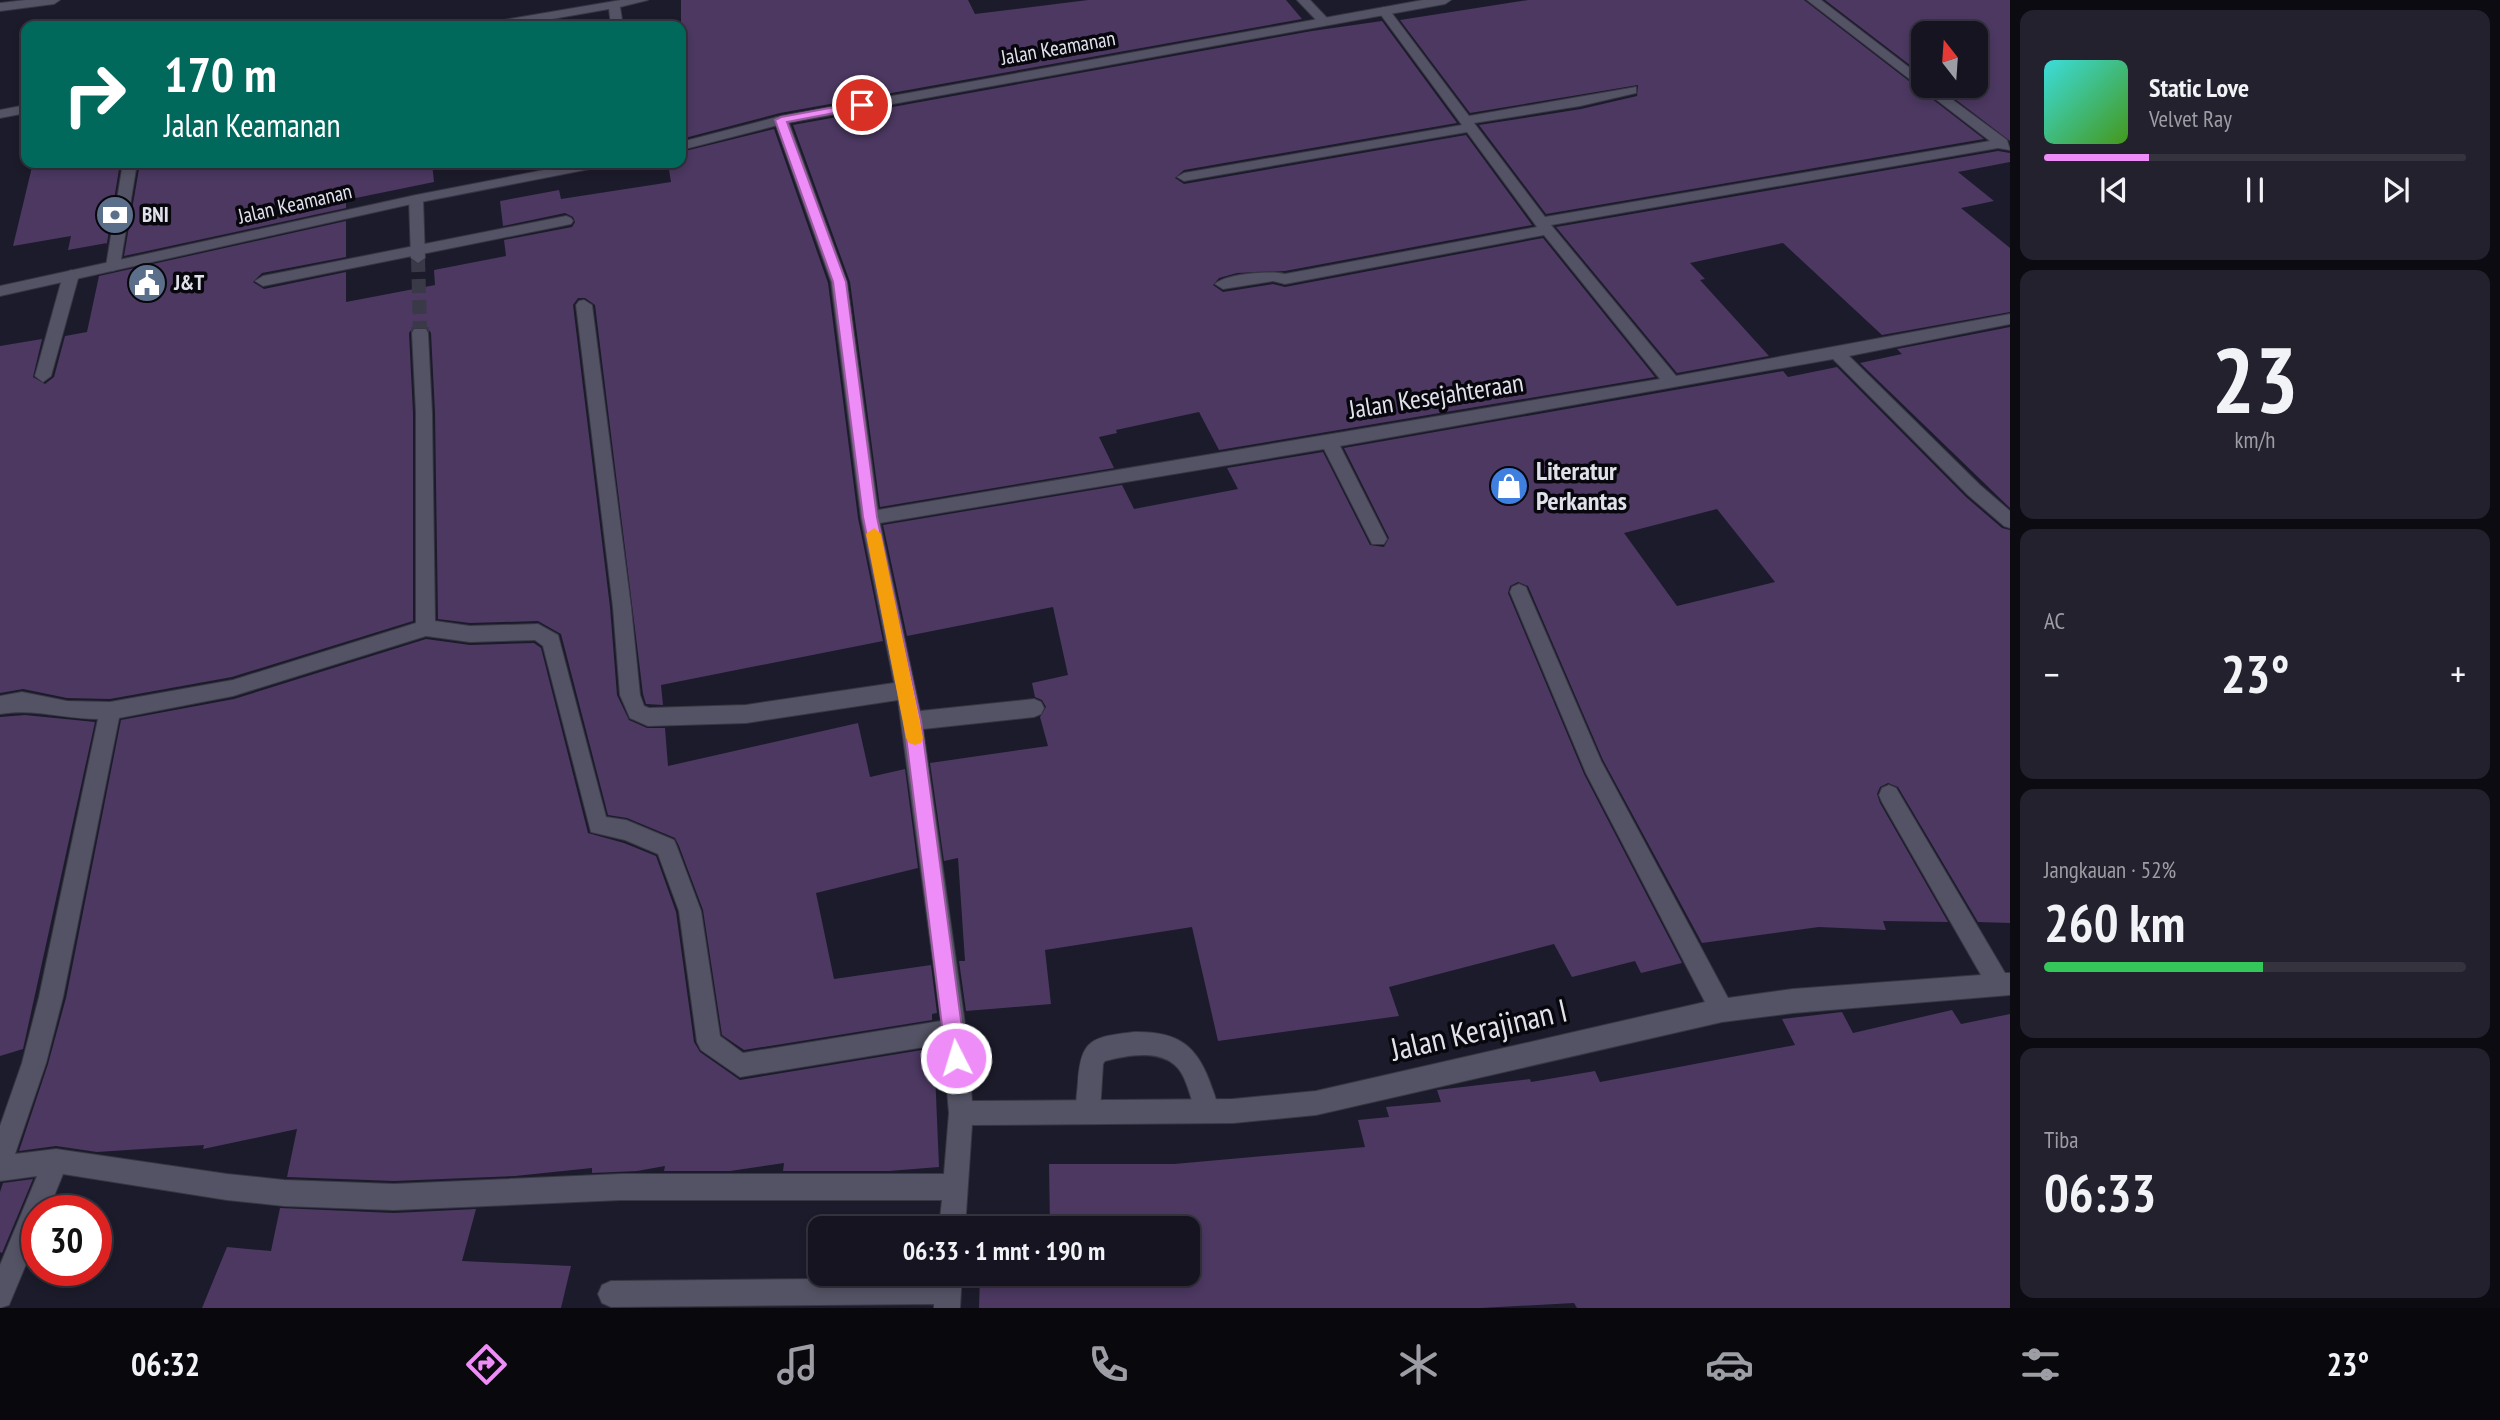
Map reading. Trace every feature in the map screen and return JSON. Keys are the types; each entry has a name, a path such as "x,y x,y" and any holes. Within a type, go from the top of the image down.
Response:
{"street":[{"path":"0,7 54,0"},
{"path":"521,21 642,0"},
{"path":"1303,0 1323,20"},
{"name":"Jalan Keamanan","path":"686,145 781,120 1323,20 1446,0"},
{"path":"1813,0 1911,74"},
{"path":"614,5 616,21"},
{"path":"1384,11 1544,226 1672,383"},
{"path":"1184,177 1631,90"},
{"path":"1942,98 2006,147"},
{"path":"0,114 21,110"},
{"path":"781,120 839,282 870,517 912,721 954,1031 961,1113 953,1216"},
{"path":"1223,284 1273,276 1285,279 1297,277 1544,226 2006,147"},
{"name":"Jalan Keamanan","path":"0,291 416,199 574,168"},
{"path":"113,266 128,169"},
{"path":"416,199 418,253"},
{"path":"263,281 418,253 566,221"},
{"path":"43,376 71,275"},
{"path":"584,305 621,594 630,695 637,712 648,717 746,714 907,690"},
{"name":"Jalan Kesejahteraan","path":"870,517 1672,383 2010,320"},
{"path":"420,333 424,413 426,628"},
{"path":"1837,354 1974,490 2010,521"},
{"path":"1328,440 1378,539"},
{"path":"1519,592 1593,765 1722,1010"},
{"path":"0,705 22,701 67,710 110,711 233,688 426,628 470,634 538,632 551,641 598,825 626,830 666,847 690,911 709,1042 740,1065 954,1031"},
{"path":"912,721 1034,708"},
{"path":"0,1162 34,1063 51,997 110,711"},
{"path":"1889,795 2005,984"},
{"name":"Jalan Kerajinan I","path":"961,1113 1207,1111 1316,1102 1722,1010 1793,1000 2005,984"},
{"path":"1088,1112 1091,1060 1098,1051 1134,1042 1170,1047 1189,1062 1207,1111"},
{"path":"0,1169 57,1161 261,1191 394,1197 621,1187 954,1187"},
{"path":"0,1296 57,1161"},
{"path":"611,1294 948,1291"}],"building":[{"path":"681,0 968,0 975,14 1088,0 1286,0 1302,19 780,113 686,138 686,21 681,21"},
{"path":"1528,0 1804,0 1911,83 1911,98 1931,98 1984,139 1546,214 1479,125 1581,109 1637,96 1638,85 1470,113 1400,20"},
{"path":"1825,0 2010,0 2010,141 1954,98 1988,98 1988,21 1911,21 1911,66"},
{"path":"1382,21 1457,123 1184,170 1175,178 1184,184 1466,135 1532,225 1285,271 1237,273 1219,278 1213,285 1223,292 1273,284 1285,287 1543,238 1655,377 1219,450 1199,412 1116,430 1117,433 1099,437 1114,468 880,507 850,282 793,125 1312,31"},
{"path":"774,129 828,283 858,518 883,641 661,685 663,705 646,704 595,305 585,298 578,298 573,305 610,607 617,695 629,720 647,728 665,728 668,766 858,723 870,777 905,769 918,868 816,893 834,979 931,965 937,1013 932,1014 932,1020 744,1050 722,1035 703,910 679,846 675,838 627,818 608,815 561,634 538,621 470,623 438,619 435,413 431,333 426,326 414,326 409,333 413,413 413,621 232,677 110,699 67,698 23,689 0,693 0,346 42,339 33,377 45,384 54,377 65,336 87,332 99,276 346,221 346,257 262,273 253,282 264,289 346,272 346,302 435,285 434,270 506,256 504,240 572,227 575,222 573,217 565,213 503,226 500,201 559,190 561,199 671,182 669,168 686,168 686,151"},
{"path":"1998,151 2010,153 2010,162 1958,172 1994,201 1961,208 2010,248 2010,312 1882,335 1783,243 1690,263 1705,279 1700,280 1769,356 1677,373 1556,227"},
{"path":"32,168 120,168 107,243 68,250 71,236 13,246"},
{"path":"433,168 434,182 346,200 346,208 124,256 139,169"},
{"path":"2010,327 2010,508 1860,363 1902,354 1897,349"},
{"path":"1837,367 1966,497 2002,528 2010,530 2010,923 1978,922 1898,787 1888,783 1880,787 1877,794 1880,803 1948,922 1883,921 1886,930 1819,927 1702,943 1603,760 1528,586 1518,582 1510,586 1508,593 1584,774 1682,963 1641,973 1635,961 1572,977 1554,944 1389,987 1399,1016 1218,1041 1192,927 1045,950 1051,1004 966,1011 959,961 965,961 958,858 944,861 930,763 1048,746 1040,717 1046,707 1042,700 1035,697 1032,683 1068,675 1053,607 907,636 883,525 1122,485 1134,509 1238,489 1227,468 1323,452 1370,545 1384,547 1389,538 1344,448 1783,371 1788,377","holes":["1717,509 1775,582 1677,606 1624,533"]},
{"path":"426,639 470,645 534,643 541,648 588,833 656,856 676,912 694,1042 700,1052 740,1080 934,1048 939,1167 889,1171 783,1171 784,1163 730,1171 664,1171 665,1166 637,1171 592,1173 592,1168 515,1176 394,1181 287,1177 297,1129 203,1149 204,1145 97,1152 56,1146 19,1151 48,1064 66,998 121,720 234,699"},
{"path":"25,715 95,722 23,1049 0,1056 0,717"},
{"path":"1952,1010 1961,1024 2010,1014 2010,1308 1577,1308 1574,1303 1481,1308 979,1308 980,1286 1200,1286 1200,1216 1050,1216 1049,1164 1174,1164 1365,1147 1358,1120 1389,1117 1386,1107 1441,1102 1437,1090 1530,1079 1531,1082 1595,1071 1600,1082 1795,1045 1782,1019 1842,1012 1853,1033"},
{"path":"33,1179 26,1195 21,1195 21,1208 2,1253 0,1192 3,1183"},
{"path":"280,1208 394,1213 476,1209 462,1261 571,1266 561,1308 202,1308 227,1247 271,1251"}],"tunnel":[{"path":"418,258 420,329"}],"slow traffic":[{"path":"874,534 915,738"}],"place":[{"name":"BNI","path":"115,215"},
{"name":"J&T","path":"147,283"},
{"name":"Literatur Perkantas","path":"1509,486"}],"route":[{"path":"862,105 781,120 839,282 870,517 912,721 956,1058"}]}
